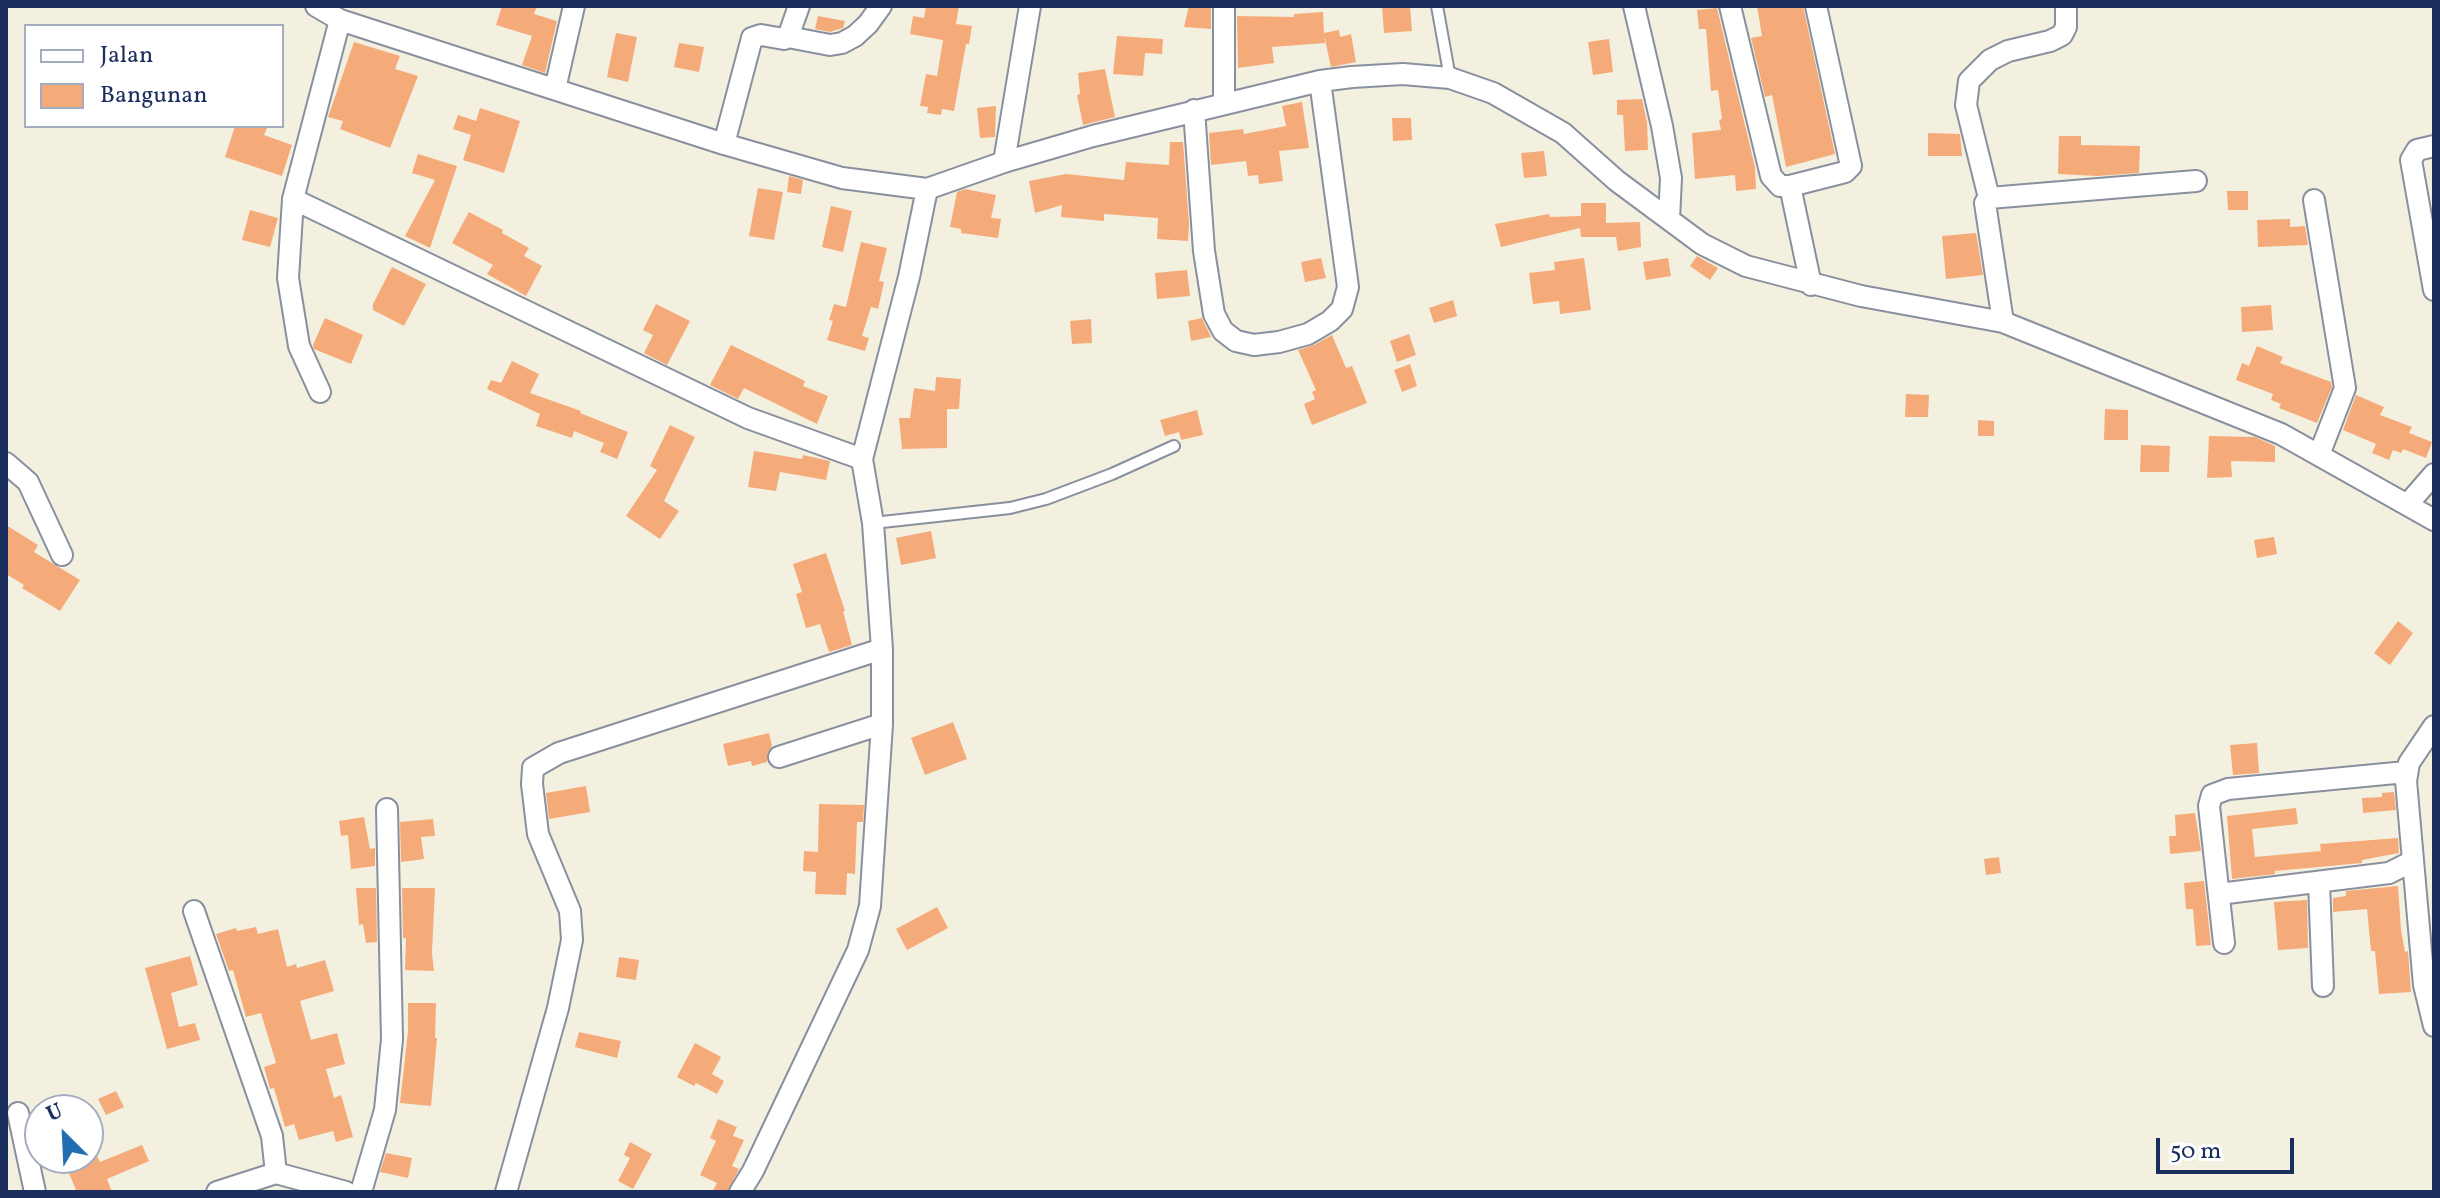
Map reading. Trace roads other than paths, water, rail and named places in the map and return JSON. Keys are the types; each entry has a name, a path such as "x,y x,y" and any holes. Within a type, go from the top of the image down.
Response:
{"street":[{"path":"316,6 340,20 724,144 842,178 927,189 1004,162 1194,110 1320,81 1403,74 1450,78 1493,93 1563,133 1617,181 1702,244 1746,266 1811,285 2003,322 2281,434 2434,520"},
{"path":"555,89 574,6"},
{"path":"788,37 799,6"},
{"path":"724,144 752,38 761,35 830,45 842,43 868,24 881,6"},
{"path":"1004,162 1030,6"},
{"path":"1224,6 1224,103"},
{"path":"1634,6 1671,178 1669,219"},
{"path":"1730,6 1771,176 1780,186 1845,172 1851,166 1816,6"},
{"path":"1989,198 1966,105 1969,81 1999,55 2062,35 2066,27 2066,6"},
{"path":"320,392 299,346 288,278 293,199 340,20"},
{"path":"1194,110 1204,251 1214,314 1223,331 1236,341 1254,345 1279,342 1308,334 1330,321 1342,309 1348,287 1320,81"},
{"path":"2434,146 2417,150 2411,160 2434,290"},
{"path":"2003,322 1985,203 1989,198 2196,181"},
{"path":"1790,186 1811,285"},
{"path":"740,1192 753,1171 858,950 870,906 882,724 882,649 873,523 862,459 909,277 927,189"},
{"path":"293,199 748,418 862,459"},
{"path":"2314,200 2345,388 2319,455"},
{"path":"6,463 28,482 62,555"},
{"path":"2407,505 2434,474"},
{"path":"506,1192 558,1008 572,940 570,911 538,834 533,768 559,753 882,649"},
{"path":"779,757 882,724"},
{"path":"2434,726 2414,754 2406,772 2413,861 2434,1026"},
{"path":"2224,943 2209,806 2209,800 2217,791 2406,772"},
{"path":"361,1192 385,1110 392,1039 387,809"},
{"path":"2219,894 2389,873 2413,861"},
{"path":"2319,883 2323,986"},
{"path":"194,911 216,982 272,1136 276,1173"},
{"path":"18,1113 35,1192"},
{"path":"217,1192 276,1173 346,1192"}],"lane":[{"path":"1437,6 1450,78"},
{"path":"873,523 1022,505 1112,474 1174,446"}]}
